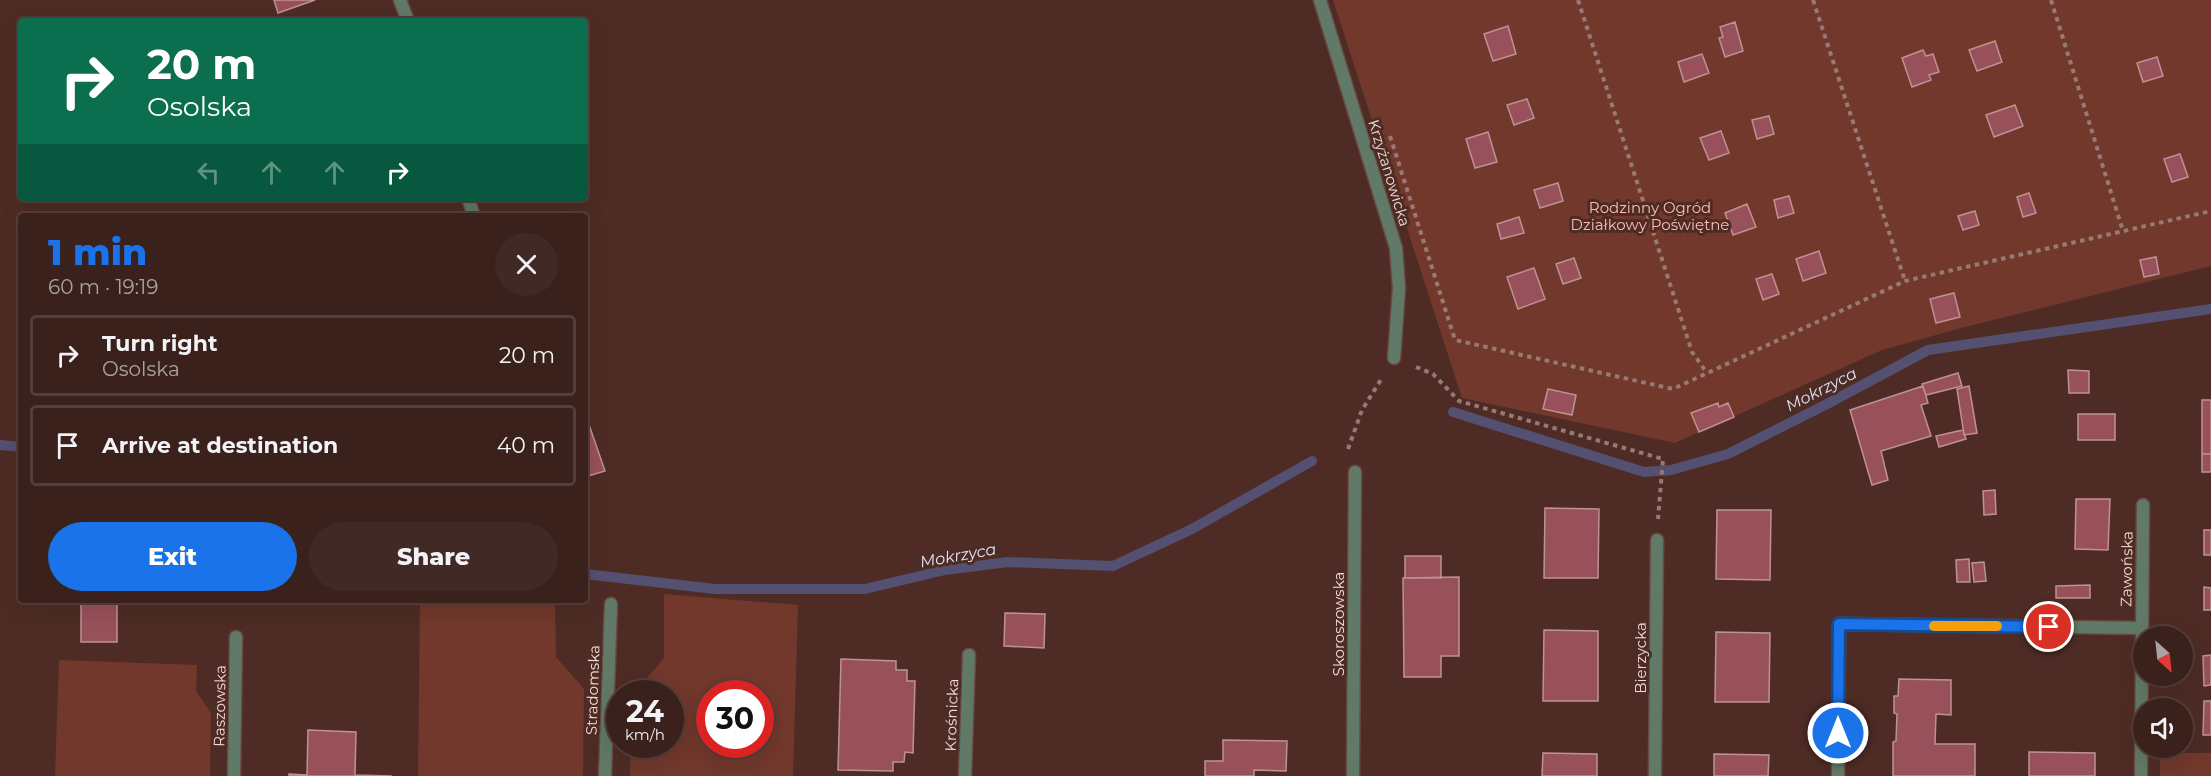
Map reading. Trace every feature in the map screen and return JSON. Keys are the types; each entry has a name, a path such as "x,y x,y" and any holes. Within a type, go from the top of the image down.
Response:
{"street":[{"path":"400,0 407,18"},
{"name":"Krzyżanowicka","path":"1320,0 1396,248 1399,288 1394,358"},
{"name":"Skoroszowska","path":"1353,776 1355,472"},
{"name":"Zawońska","path":"2142,626 2143,505"},
{"name":"Bierzycka","path":"1655,776 1657,540"},
{"name":"Stradomska","path":"605,776 611,604"},
{"path":"1838,776 1839,624 2133,628"},
{"name":"Raszowska","path":"234,776 236,637"},
{"name":"Krośnicka","path":"965,776 969,655"},
{"name":"Zawońska","path":"2141,776 2142,686"}],"path":[{"path":"1578,0 1692,352 1707,373"},
{"path":"1813,0 1905,281"},
{"path":"2050,0 2123,231"},
{"path":"1386,125 1455,340 1673,389 1905,281 2211,211"},
{"path":"1355,472 1347,455 1352,436 1362,410 1394,358 1433,374 1459,401 1663,459 1657,540"}],"green space":[{"name":"Rodzinny Ogród Działkowy Poświętne","path":"1333,0 2211,0 2211,266 1882,350 1675,443 1462,398"},
{"path":"664,594 798,605 793,776 630,776 631,758 684,758 684,680 645,680 664,658"},
{"path":"420,603 555,603 556,657 584,689 583,776 418,776"},
{"path":"59,660 197,665 196,691 211,713 210,776 55,776"},
{"path":"2193,753 2211,753 2211,776 2160,776 2160,758 2193,758"}],"building":[{"path":"274,0 315,0 278,13"},
{"path":"1735,22 1743,51 1725,57 1719,38 1723,37 1720,27"},
{"path":"1508,26 1516,54 1493,61 1484,34"},
{"path":"1995,41 2002,62 1977,71 1969,50"},
{"path":"1923,50 1926,56 1933,54 1939,72 1929,75 1931,80 1912,87 1902,58"},
{"path":"1702,54 1709,73 1684,82 1678,62"},
{"path":"2157,57 2163,76 2143,82 2137,63"},
{"path":"1527,99 1534,118 1514,125 1507,105"},
{"path":"2015,105 2023,126 1994,137 1986,115"},
{"path":"1769,116 1774,134 1757,139 1752,120"},
{"path":"1721,131 1729,153 1709,160 1700,138"},
{"path":"1488,132 1497,162 1475,168 1466,139"},
{"path":"2180,154 2188,177 2172,182 2164,159"},
{"path":"1558,183 1563,201 1540,208 1534,190"},
{"path":"2029,193 2036,213 2023,217 2017,197"},
{"path":"1789,196 1794,213 1778,218 1774,200"},
{"path":"1747,204 1756,227 1733,235 1725,213"},
{"path":"1975,211 1979,225 1963,230 1958,216"},
{"path":"1519,217 1524,233 1501,239 1497,224"},
{"path":"1819,251 1826,273 1803,281 1796,259"},
{"path":"2156,257 2159,274 2144,277 2140,260"},
{"path":"1574,258 1581,278 1563,284 1556,264"},
{"path":"1534,268 1545,299 1518,309 1507,277"},
{"path":"1772,274 1779,294 1763,300 1756,279"},
{"path":"1954,293 1960,317 1936,323 1930,299"},
{"path":"2068,370 2089,371 2089,393 2069,393"},
{"path":"1958,373 1962,386 1926,395 1922,384"},
{"path":"1923,386 1928,403 1921,405 1931,436 1881,451 1888,480 1872,485 1850,410"},
{"path":"1969,386 1977,433 1964,435 1957,389"},
{"path":"1548,389 1576,395 1572,415 1543,409"},
{"path":"2202,400 2211,400 2211,454 2202,454"},
{"path":"1718,403 1719,407 1728,403 1734,417 1699,432 1691,413"},
{"path":"2078,414 2115,414 2115,440 2078,440"},
{"path":"588,422 605,471 588,476"},
{"path":"1963,430 1966,439 1939,447 1936,436"},
{"path":"2202,454 2211,454 2211,472 2202,472"},
{"path":"1995,490 1996,514 1984,515 1983,491"},
{"path":"2076,499 2110,499 2108,550 2075,549"},
{"path":"1545,508 1599,509 1598,578 1544,578"},
{"path":"1717,510 1771,510 1770,580 1716,579"},
{"path":"2204,530 2211,530 2211,555 2204,555"},
{"path":"1405,556 1441,556 1441,578 1405,578"},
{"path":"1969,559 1970,582 1957,582 1956,560"},
{"path":"1984,562 1986,581 1974,582 1972,563"},
{"path":"1459,577 1459,656 1441,656 1441,677 1404,677 1403,578"},
{"path":"2090,585 2090,598 2056,598 2056,586"},
{"path":"2204,587 2211,588 2211,610 2204,610"},
{"path":"81,603 117,603 117,642 81,642"},
{"path":"1005,613 1045,614 1044,648 1004,646"},
{"path":"1544,630 1598,631 1598,701 1543,701"},
{"path":"1716,632 1770,633 1769,702 1715,702"},
{"path":"2211,655 2211,685 2204,686 2203,656"},
{"path":"841,659 896,661 896,670 907,670 907,681 915,681 913,753 905,752 904,762 893,762 893,771 838,770"},
{"path":"1899,679 1951,680 1951,715 1936,714 1935,744 1975,744 1975,776 1893,776 1893,742 1896,741 1897,714 1894,713 1894,696 1898,696"},
{"path":"2204,701 2211,701 2211,735 2203,735"},
{"path":"308,730 356,732 355,775 392,776 289,776 289,774 307,775"},
{"path":"1223,740 1287,741 1286,771 1254,770 1254,776 1205,776 1205,761 1223,761"},
{"path":"2029,752 2095,753 2095,776 2029,776"},
{"path":"1543,753 1597,754 1597,776 1542,776"},
{"path":"1714,754 1769,755 1768,776 1714,776"}],"waterway":[{"name":"Mokrzyca","path":"1453,412 1644,472 1671,470 1728,454 1928,350 2211,309"},
{"name":"Mokrzyca","path":"0,445 18,447"},
{"name":"Mokrzyca","path":"588,574 715,589 865,589 945,570 1008,562 1113,566 1192,529 1312,461"}],"slow traffic":[{"path":"1934,626 1997,626"}],"route":[{"path":"1838,733 1839,624 2049,627"}]}
